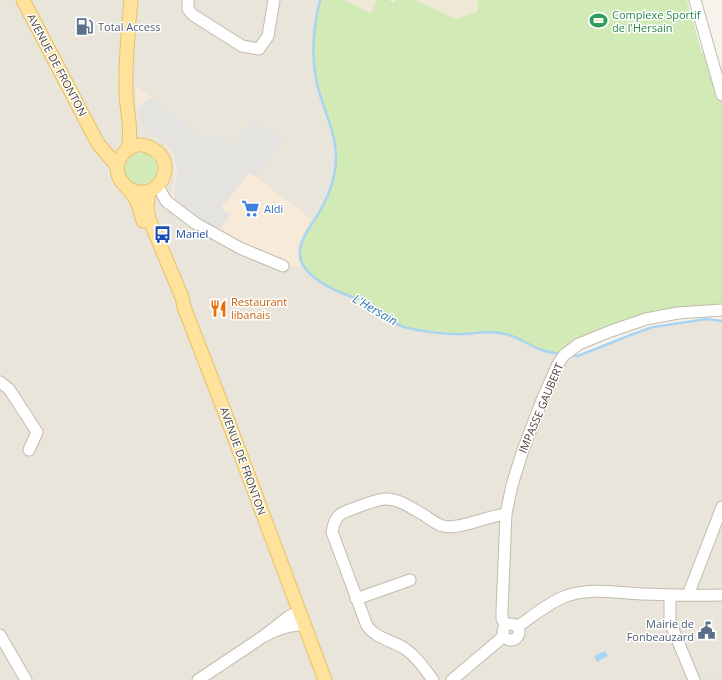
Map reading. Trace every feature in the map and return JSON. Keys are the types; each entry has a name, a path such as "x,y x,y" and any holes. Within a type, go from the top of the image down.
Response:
{"main road":[{"name":"AVENUE DE FRONTON","path":"23,0 102,150 114,161 120,180 129,189 137,203 147,231 177,299 185,309"},
{"path":"117,167 120,159 126,151 131,126 126,94 126,52 131,0"},
{"name":"AVENUE DE FRONTON","path":"131,126 147,146 158,153 165,165 163,180 153,188 147,208 149,219 182,296 185,309 325,680"},
{"name":"AVENUE DE FRONTON","path":"91,129 106,144 126,151"},
{"path":"126,151 141,145 147,146"},
{"path":"129,189 139,192 153,188"},
{"name":"AVENUE DE FRONTON","path":"301,616 320,680"}],"street":[{"path":"188,0 188,9 193,15 242,46 259,49 268,36 274,0"},
{"path":"695,0 722,95"},
{"path":"153,188 166,201 195,223 240,248 283,266"},
{"name":"IMPASSE GAUBERT","path":"509,630 502,619 506,514 512,485 522,453 542,400 558,364 564,355 578,344 646,319 678,313 722,310"},
{"path":"0,382 9,390 37,432 29,450"},
{"path":"433,680 413,655 402,647 377,636 367,626 332,532 334,523 337,517 343,512 386,498 404,504 443,526 457,526 506,514"},
{"path":"690,595 690,590 721,510"},
{"path":"356,599 410,580"},
{"path":"452,680 509,630 557,600 578,593 609,590 639,594 722,595"},
{"path":"670,595 670,622 694,680"},
{"path":"198,680 261,638 288,617 294,614 301,616"},
{"path":"0,636 26,680"}],"shaded area":[{"path":"0,0 320,0 314,28 315,76 330,123 336,157 334,175 326,198 303,240 310,274 328,286 351,297 365,301 371,305 464,334 482,332 508,335 539,349 564,355 578,356 653,327 707,319 722,321 722,680 0,680"},
{"path":"344,0 377,0 371,13"},
{"path":"415,0 478,0 477,12 456,19"},
{"path":"135,85 206,139 213,133 232,143 252,118 284,140 256,177 311,219 299,242 297,252 300,265 292,266 275,260 227,236 171,198 175,176 172,155 164,144 140,125"},
{"path":"151,97 206,139 213,133 232,143 252,118 284,140 256,177 249,173 225,204 222,205 223,211 226,211 231,215 219,230 191,212 174,198 177,173 174,155 168,146 146,130 140,123 138,107"},
{"path":"722,671 722,680 702,680"}],"green space":[{"path":"320,0 344,0 371,13 377,0 389,0 394,2 395,0 415,0 456,19 477,12 478,0 687,0 702,53 710,51 722,95 722,310 646,319 564,355 539,349 508,335 482,332 451,334 404,327 390,320 365,301 351,297 328,286 310,274 303,265 300,257 300,250 303,240 326,198 334,175 336,157 330,123 315,76 312,50 314,28"},
{"path":"138,153 144,153 153,157 157,169 153,181 144,185 138,185 129,181 125,172 125,166 129,157"}],"water":[{"path":"605,651 608,656 597,662 594,656"}],"waterway":[{"name":"L'Hersain","path":"320,0 315,24 313,59 320,95 336,149 336,164 326,198 307,232 300,249 302,263 306,270 328,287 361,299 394,322 404,327 421,331 447,334 488,332 502,333 513,336 542,350 560,354"},
{"name":"L'Hersain","path":"570,355 578,356 653,327 707,319 722,321"}],"place":[{"name":"Complexe Sportif de l'Hersain","path":"599,21"},
{"name":"Total Access","path":"85,27"},
{"name":"Aldi","path":"251,209"},
{"name":"Mariel","path":"163,234"},
{"name":"Restaurant libanais","path":"218,308"},
{"name":"Mairie de Fonbeauzard","path":"707,630"}]}
